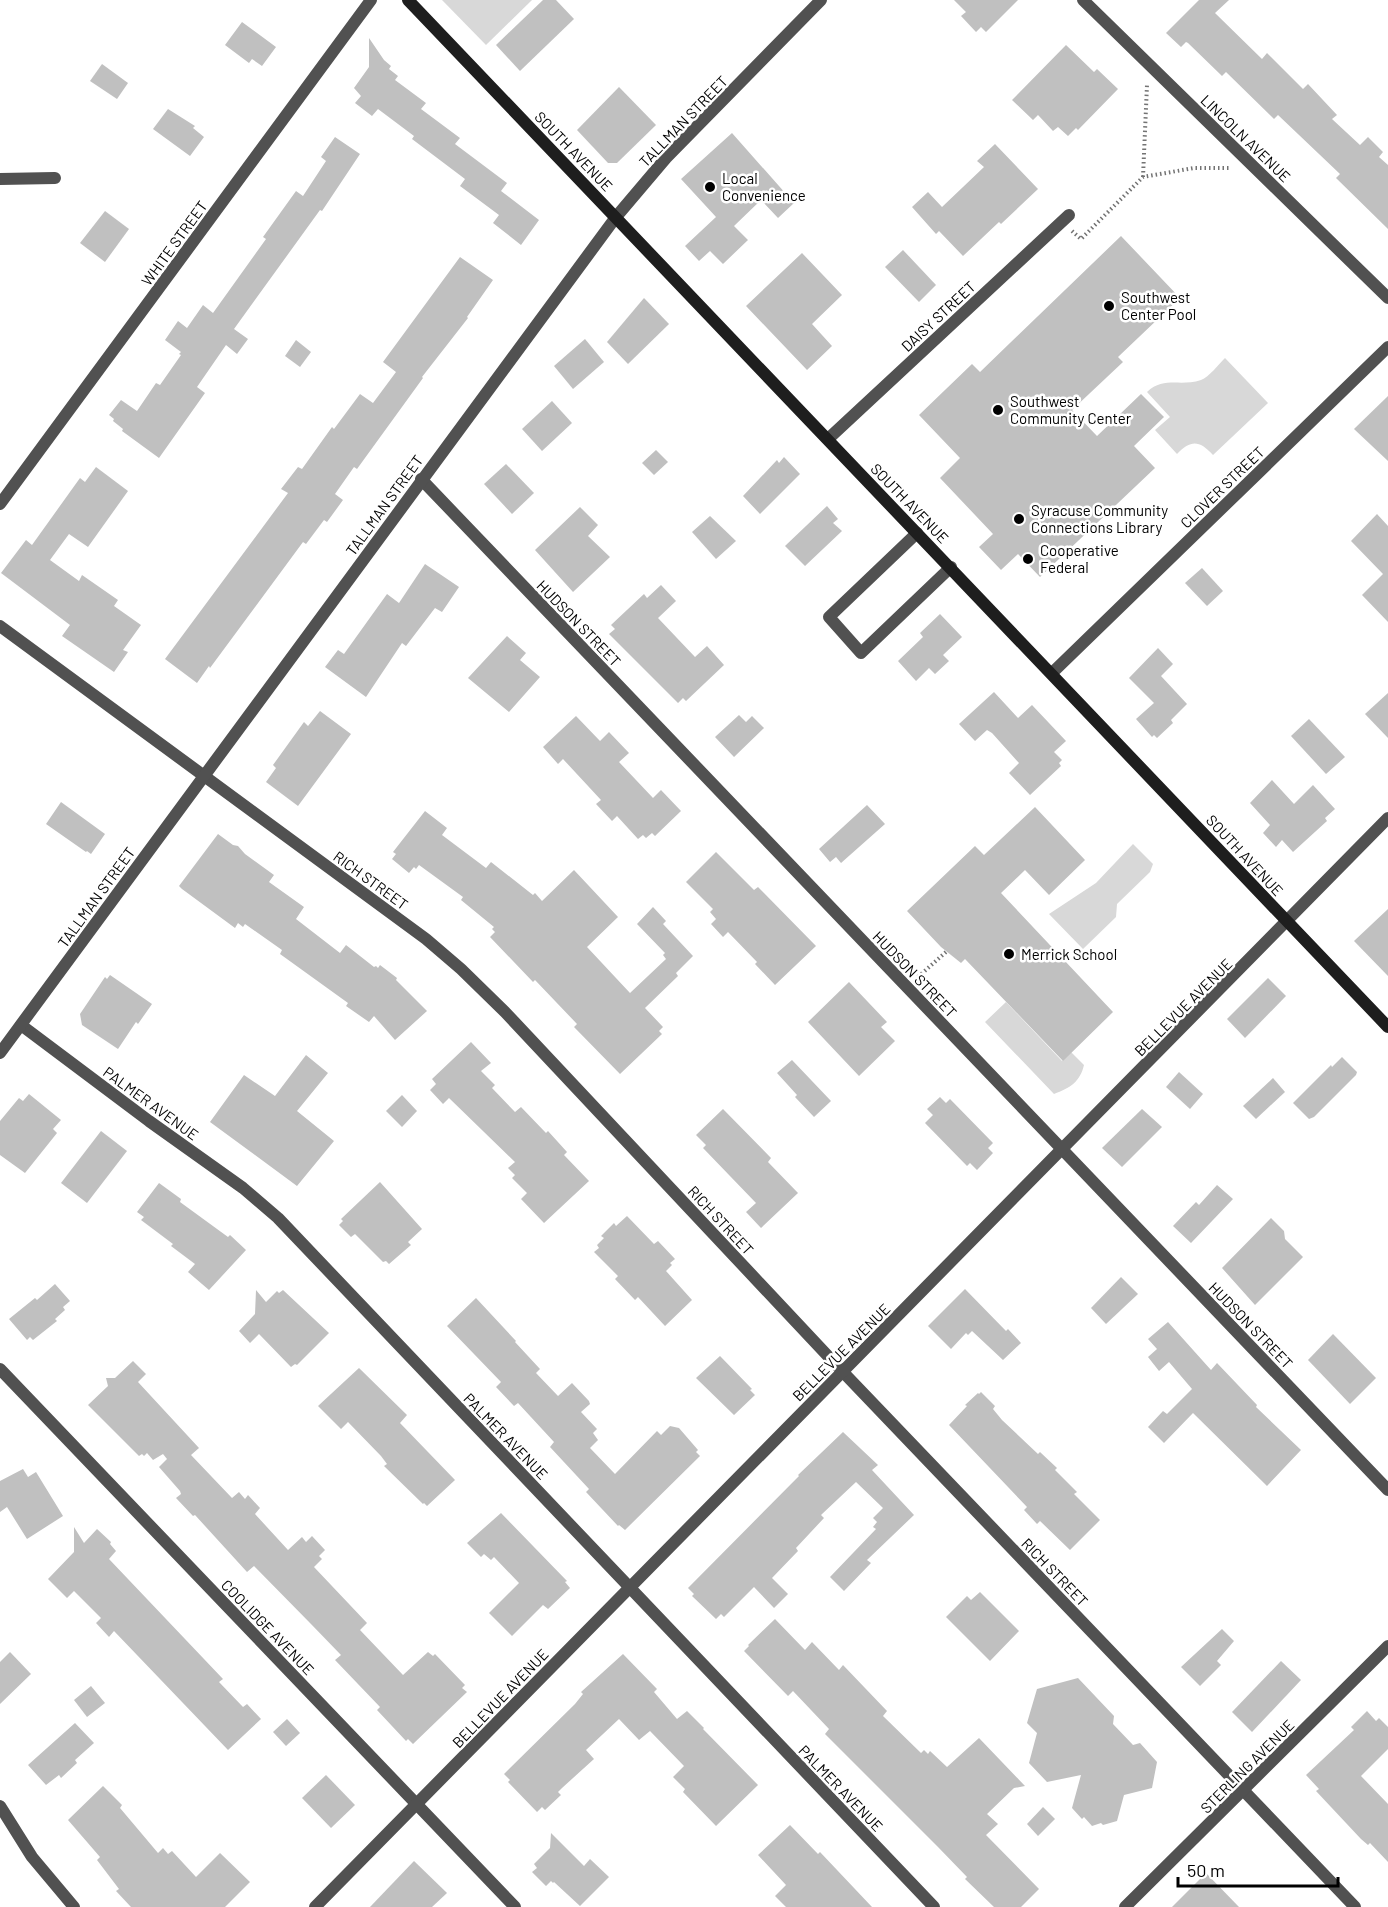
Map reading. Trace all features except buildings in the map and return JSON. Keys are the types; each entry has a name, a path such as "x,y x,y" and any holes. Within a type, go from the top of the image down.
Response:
{"main road":[{"name":"SOUTH AVENUE","path":"408,0 1388,1027"}],"street":[{"name":"WHITE STREET","path":"0,504 371,0"},
{"name":"TALLMAN STREET","path":"0,1053 616,217 666,158 821,0"},
{"name":"LINCOLN AVENUE","path":"1083,0 1388,298"},
{"path":"0,178 55,178"},
{"name":"DAISY STREET","path":"828,439 1065,218"},
{"name":"CLOVER STREET","path":"1052,673 1388,347"},
{"name":"HUDSON STREET","path":"421,479 1388,1490"},
{"path":"917,533 829,617 861,653 951,567"},
{"name":"RICH STREET","path":"0,626 426,939 461,969 505,1012 843,1371 1355,1907"},
{"name":"BELLEVUE AVENUE","path":"315,1907 1388,818"},
{"name":"PALMER AVENUE","path":"21,1025 243,1188 278,1218 934,1907"},
{"name":"COOLIDGE AVENUE","path":"0,1369 515,1907"},
{"name":"STERLING AVENUE","path":"1125,1907 1388,1646"},
{"path":"0,1806 32,1857 75,1907"}],"path":[{"path":"1143,177 1148,64"},
{"path":"1065,218 1081,239 1143,177 1194,168 1255,168"},
{"path":"926,970 947,951"}],"shaded area":[{"path":"442,0 532,0 486,45"},
{"path":"1225,358 1268,403 1213,455 1199,444 1191,444 1177,454 1155,430 1170,417 1147,392 1160,384 1201,380"},
{"path":"1133,844 1153,864 1150,872 1117,904 1116,917 1083,949 1049,914 1096,883"},
{"path":"1006,1002 1062,1061 1071,1052 1084,1065 1074,1084 1054,1094 985,1022"}],"place":[{"name":"Local Convenience","path":"710,187"},
{"name":"Southwest Center Pool","path":"1109,306"},
{"name":"Southwest Community Center","path":"998,410"},
{"name":"Syracuse Community Connections Library","path":"1019,519"},
{"name":"Cooperative Federal","path":"1028,559"},
{"name":"Merrick School","path":"1009,954"}]}
